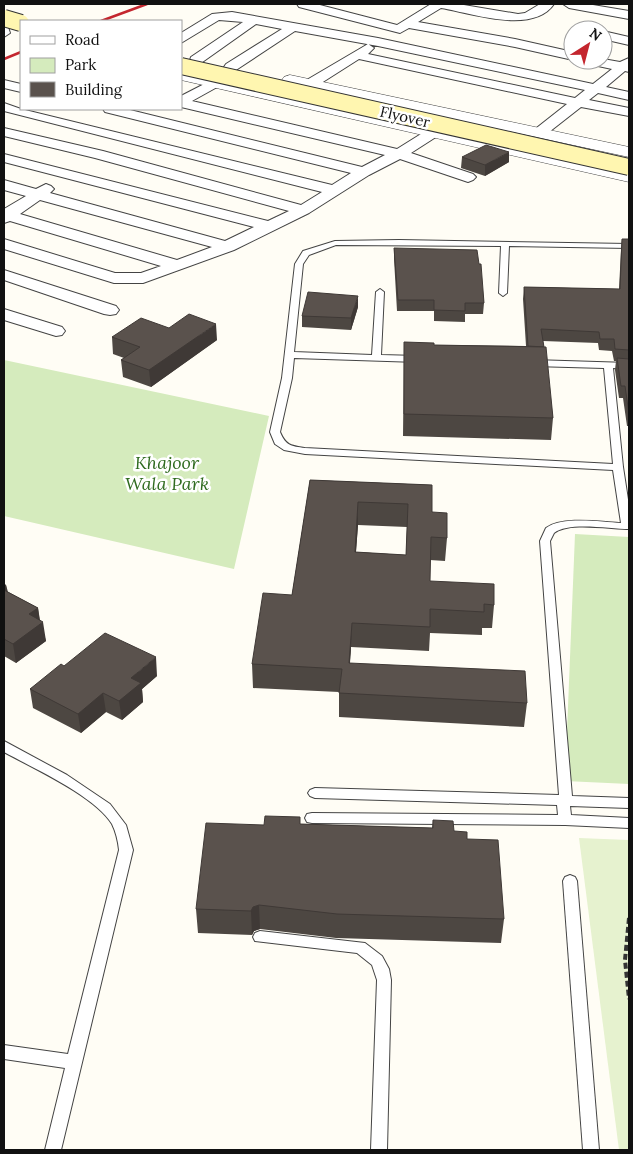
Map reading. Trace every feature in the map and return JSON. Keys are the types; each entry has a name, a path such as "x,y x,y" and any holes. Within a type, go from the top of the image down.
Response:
{"main road":[{"path":"4,18 20,23"},
{"path":"4,25 20,28"},
{"name":"Flyover","path":"184,62 629,159"},
{"name":"Flyover","path":"184,62 629,167"}],"street":[{"path":"303,4 480,50"},
{"path":"508,4 544,6"},
{"path":"569,4 629,15"},
{"path":"412,6 525,18 544,6"},
{"path":"310,84 433,8 494,26"},
{"path":"4,14 22,19 4,25"},
{"path":"182,38 219,16 254,20 378,42 629,96"},
{"path":"583,17 629,26"},
{"path":"184,62 254,20"},
{"path":"231,67 294,26"},
{"path":"401,28 507,42 563,54"},
{"path":"613,37 629,41"},
{"path":"452,76 507,42"},
{"path":"613,49 629,52"},
{"path":"357,55 578,103 629,112"},
{"path":"184,62 231,67 629,152"},
{"path":"184,62 385,107 424,108"},
{"path":"184,62 379,112 390,116 392,122"},
{"path":"613,64 627,66"},
{"path":"539,133 627,66"},
{"path":"182,75 629,177"},
{"path":"182,102 214,83"},
{"path":"4,84 20,88"},
{"path":"182,103 399,154 468,177"},
{"path":"4,107 123,135 334,190"},
{"path":"409,127 424,108"},
{"path":"114,110 364,172"},
{"path":"5,216 98,154 123,135 149,118 166,110"},
{"path":"4,132 98,154 303,210"},
{"path":"4,244 114,278 130,280 143,278 228,246 303,210 434,132"},
{"path":"4,158 269,226"},
{"path":"4,186 228,246"},
{"path":"5,216 179,266"},
{"path":"4,275 110,310"},
{"path":"4,314 56,331"}],"lane":[{"path":"618,467 324,452 288,448 279,442 275,432 287,378 299,264 306,253 335,243 399,242 629,246"},
{"path":"503,293 505,244"},
{"path":"376,358 380,292"},
{"path":"289,355 424,359"},
{"path":"521,362 629,366"},
{"path":"565,820 563,800 566,799 545,541 546,534 553,528 567,525 628,526 618,467 608,365"},
{"path":"4,746 90,796 114,816 123,832 126,850 53,1150"},
{"path":"315,793 629,803"},
{"path":"312,818 565,820 629,823"},
{"path":"570,881 591,1150"},
{"path":"260,937 360,948 373,954 382,965 384,980 379,1150"},
{"path":"4,1052 74,1062"}],"path":[{"path":"629,918 625,960 629,1000"}],"green space":[{"name":"Khajoor Wala Park","path":"4,360 269,416 234,569 4,516"},
{"path":"575,534 629,537 629,784 565,781"},
{"path":"579,838 629,840 629,1150 619,1150"}],"building":[{"path":"486,145 509,152 485,165 462,157"},
{"path":"622,239 629,239 629,350 615,349 614,339 600,339 599,332 541,329 544,347 528,346 524,287 620,289"},
{"path":"394,248 477,250 479,264 481,264 484,303 465,303 465,311 434,310 434,300 398,300"},
{"path":"308,292 358,296 351,318 302,316"},
{"path":"189,314 216,324 149,370 121,360 140,347 112,337 141,318 169,328"},
{"path":"404,342 434,343 434,345 546,347 553,418 404,414"},
{"path":"617,358 629,359 629,414 625,386 621,386"},
{"path":"310,480 432,485 432,512 447,513 447,538 431,537 430,581 494,584 494,605 484,604 484,612 430,609 430,627 352,623 349,663 525,671 527,703 339,693 342,669 252,664 263,593 292,595","holes":["358,502 408,504 406,555 355,552"]},
{"path":"4,590 38,608 29,614 43,622 13,644 4,639"},
{"path":"105,633 156,657 131,678 141,683 119,701 103,693 78,714 30,689 61,664 64,666"},
{"path":"265,816 300,817 300,824 433,828 433,820 453,821 454,831 467,832 467,839 498,840 504,919 337,914 259,905 253,907 251,911 196,909 206,823 264,825"}],"railway":[{"path":"104,20 147,4"},
{"path":"4,59 20,52"}]}
